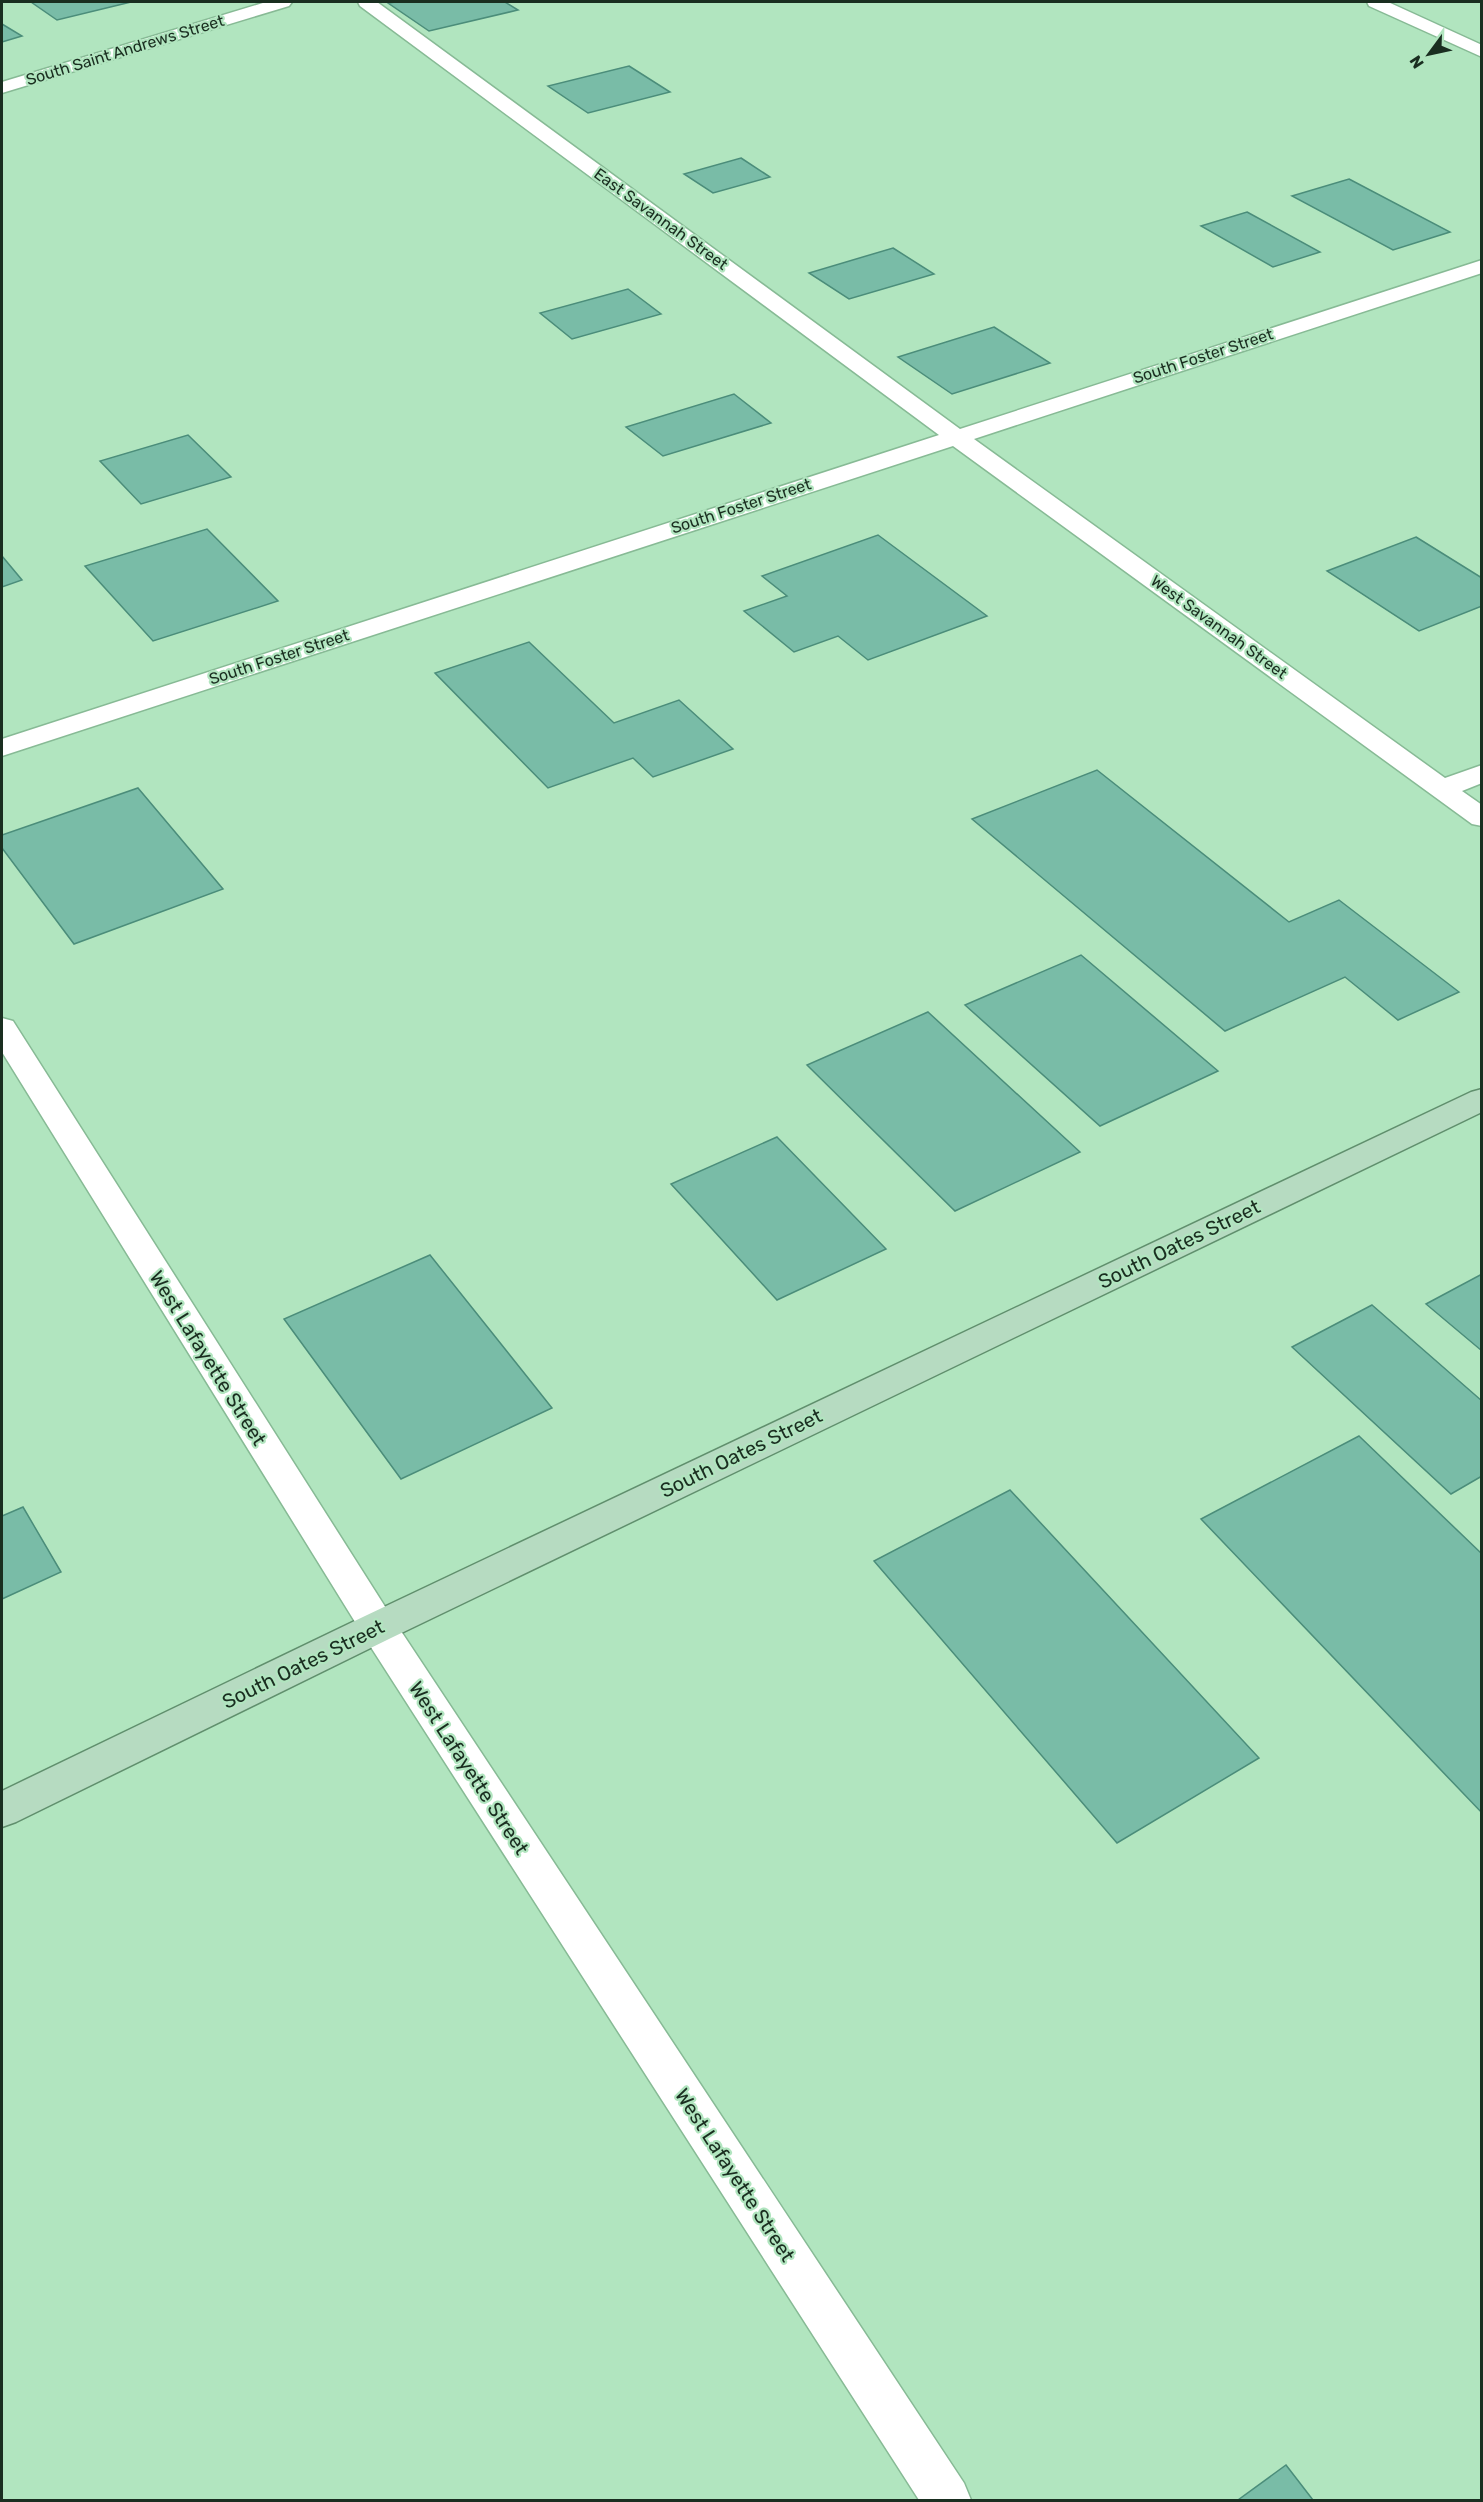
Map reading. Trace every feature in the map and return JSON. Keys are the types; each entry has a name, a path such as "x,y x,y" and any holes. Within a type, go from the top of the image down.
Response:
{"main road":[{"name":"South Oates Street","path":"2,1810 378,1627 1482,1099"}],"street":[{"name":"South Saint Andrews Street","path":"2,88 283,2"},
{"name":"East Savannah Street","path":"366,2 956,436"},
{"path":"1375,2 1482,52"},
{"name":"South Foster Street","path":"2,748 1482,266"},
{"name":"West Savannah Street","path":"956,436 1482,818"},
{"path":"1442,789 1482,773"},
{"name":"West Lafayette Street","path":"2,1028 378,1627 947,2500"}],"building":[{"path":"31,2 131,2 57,20"},
{"path":"505,2 518,10 429,31 388,3"},
{"path":"2,24 22,36 2,42"},
{"path":"629,66 670,92 588,113 548,86"},
{"path":"741,158 770,177 713,193 684,174"},
{"path":"1349,179 1450,232 1393,250 1292,196"},
{"path":"1247,212 1320,252 1273,267 1201,226"},
{"path":"893,248 934,274 849,299 809,273"},
{"path":"628,289 661,314 572,339 540,313"},
{"path":"994,327 1050,363 952,394 898,357"},
{"path":"734,394 771,423 663,456 626,427"},
{"path":"188,435 231,477 141,504 100,461"},
{"path":"207,529 278,601 153,641 85,566"},
{"path":"878,535 987,616 868,660 838,636 794,652 744,611 787,596 762,576"},
{"path":"1416,537 1482,578 1482,606 1419,631 1327,571"},
{"path":"2,556 22,580 2,587"},
{"path":"529,642 614,723 679,700 733,749 653,777 633,758 548,788 435,673"},
{"path":"1097,770 1289,922 1339,900 1459,992 1398,1020 1345,977 1225,1031 972,819"},
{"path":"138,788 223,889 74,944 2,848 2,835"},
{"path":"1081,955 1218,1071 1100,1126 965,1005"},
{"path":"928,1012 1080,1152 955,1211 807,1065"},
{"path":"777,1137 886,1249 777,1300 671,1184"},
{"path":"430,1255 552,1408 401,1479 284,1319"},
{"path":"1482,1274 1482,1351 1426,1304"},
{"path":"1372,1305 1482,1401 1482,1476 1451,1494 1292,1347"},
{"path":"1359,1436 1482,1554 1482,1813 1201,1519"},
{"path":"1010,1490 1259,1758 1117,1843 874,1561"},
{"path":"23,1507 61,1572 2,1599 2,1516"},
{"path":"1286,2465 1313,2500 1238,2500"}]}
